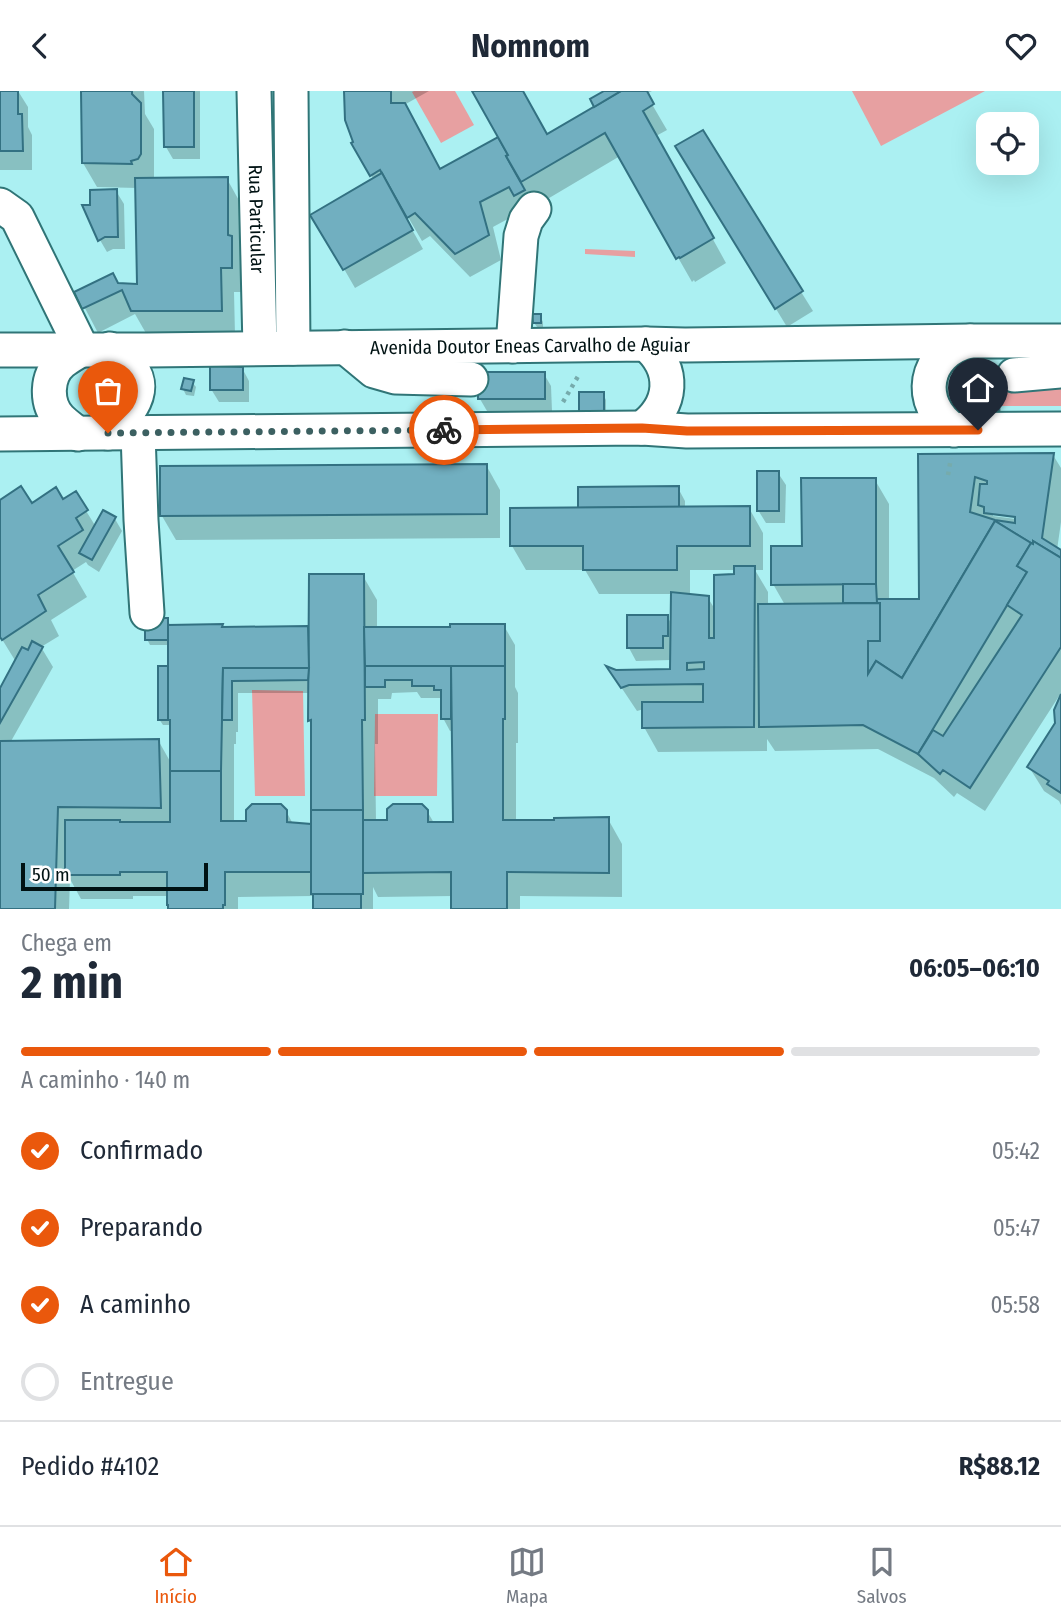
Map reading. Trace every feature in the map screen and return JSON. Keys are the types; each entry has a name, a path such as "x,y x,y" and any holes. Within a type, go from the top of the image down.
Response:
{"street":[{"name":"Rua Particular","path":"254,91 260,348"},
{"name":"Rua Particular","path":"290,91 293,348"},
{"path":"0,205 18,217 96,349 128,363 138,382 132,407 108,433"},
{"path":"513,346 521,236 526,220 534,209"},
{"path":"954,430 940,418 931,402 930,375 945,352 970,341"},
{"name":"Avenida Doutor Eneas Carvalho de Aguiar","path":"0,350 1061,341"},
{"path":"642,428 661,409 667,392 663,365 646,344"},
{"path":"345,347 374,371 384,375 471,379"},
{"path":"96,349 62,362 55,370 49,389 53,410 59,418 108,433"},
{"path":"1014,375 1061,371"},
{"path":"0,434 642,428 687,431 1061,429"},
{"path":"108,433 147,613"}],"path":[{"path":"546,429 597,345"}],"shaded area":[{"path":"455,91 474,125 441,143 412,92"},
{"path":"852,91 985,91 881,146"},
{"path":"585,249 635,251 635,257 585,254"},
{"path":"966,367 1061,367 1061,406 970,406 960,403 951,393 951,385 956,374"},
{"path":"252,690 303,691 305,796 255,796"},
{"path":"375,714 438,714 437,796 374,796"}],"building":[{"path":"0,91 18,91 23,151 0,151"},
{"path":"81,91 132,91 141,103 141,154 138,159 131,161 132,164 82,163"},
{"path":"163,91 194,91 194,147 164,147"},
{"path":"344,91 391,91 391,103 405,103 440,169 498,137 525,190 514,196 509,187 480,202 489,235 455,254 415,213 407,218 380,170 370,176 351,143 353,142 345,120"},
{"path":"472,91 523,91 547,134 621,91 647,91 654,104 643,111 714,238 676,259 605,133 521,182"},
{"path":"604,91 621,91 594,107 590,99"},
{"path":"703,130 803,291 775,309 675,146"},
{"path":"382,173 413,230 343,270 310,215"},
{"path":"228,177 228,235 232,236 232,268 221,268 222,311 131,311 122,290 82,309 74,292 113,273 118,283 137,284 135,178"},
{"path":"117,189 118,237 105,237 98,241 82,205 90,205 90,190"},
{"path":"532,314 541,314 541,323 533,323"},
{"path":"210,366 243,367 243,390 210,390"},
{"path":"478,372 545,372 545,399 478,399"},
{"path":"184,378 194,380 191,391 181,389"},
{"path":"973,389 998,389 999,413 974,413"},
{"path":"579,392 604,392 604,416 579,416"},
{"path":"1054,453 1042,538 1061,550 1061,558 995,521 902,678 876,661 868,674 868,641 880,641 880,603 877,603 876,599 919,599 918,454","holes":["975,477 987,481 987,484 980,484 978,505 984,507 984,513 1015,517 1015,523 970,512"]},
{"path":"487,464 487,514 160,516 160,466"},
{"path":"757,471 779,471 779,511 757,511"},
{"path":"801,478 876,478 876,584 771,585 771,546 802,546"},
{"path":"21,486 32,503 56,487 63,499 76,491 88,510 76,518 83,530 58,546 74,572 38,595 46,611 2,640 0,500"},
{"path":"679,486 679,507 578,508 578,487"},
{"path":"750,506 750,546 677,546 677,570 583,570 583,546 510,546 510,508"},
{"path":"103,510 116,517 92,560 79,553"},
{"path":"995,521 1031,543 1017,566 1027,572 918,754 863,725 759,727 758,604 880,603 880,641 868,641 868,674 876,661 902,678"},
{"path":"1033,541 1061,558 1061,647 970,788 943,770 940,774 918,754 933,730 943,736 1022,615 1007,605 1027,572 1017,566"},
{"path":"734,566 755,566 754,727 642,728 642,702 703,702 703,684 629,685 621,688 606,666 616,670 670,669 671,592 709,596 709,638 714,638 714,575 734,574","holes":["704,662 704,669 687,670 687,663"]},
{"path":"309,574 364,574 363,810 311,810 311,720 308,721"},
{"path":"843,584 876,584 877,603 843,603"},
{"path":"627,615 668,615 668,636 663,636 663,648 627,648"},
{"path":"145,618 168,618 168,640 145,640"},
{"path":"223,624 222,627 308,626 309,668 223,668 221,771 170,771 168,625"},
{"path":"450,624 505,624 505,666 365,666 364,627 450,627"},
{"path":"32,641 43,647 0,723 0,688 22,647 28,650"},
{"path":"158,666 168,666 168,720 158,720"},
{"path":"365,666 451,666 451,719 441,719 441,690 434,690 434,686 412,686 412,680 385,680 385,687 365,687"},
{"path":"451,666 505,666 503,820 609,817 609,873 507,872 507,909 451,909 451,872 363,873 363,820 387,820 387,809 393,804 422,804 428,810 428,822 453,822"},
{"path":"223,668 309,668 308,680 232,681 232,720 222,720"},
{"path":"1061,694 1061,793 1047,784 1049,781 1027,767 1055,723 1054,710"},
{"path":"159,739 161,808 58,807 55,909 0,909 0,741"},
{"path":"170,771 221,771 221,821 246,821 246,810 252,804 281,804 287,810 287,822 311,824 311,872 225,872 223,909 168,909 167,872 65,875 65,820 170,822"},
{"path":"311,810 363,810 363,894 311,894"},
{"path":"313,894 361,894 361,909 313,909"}],"way so far":[{"path":"108,433 444,430"}],"route":[{"path":"444,430 978,430"}]}
